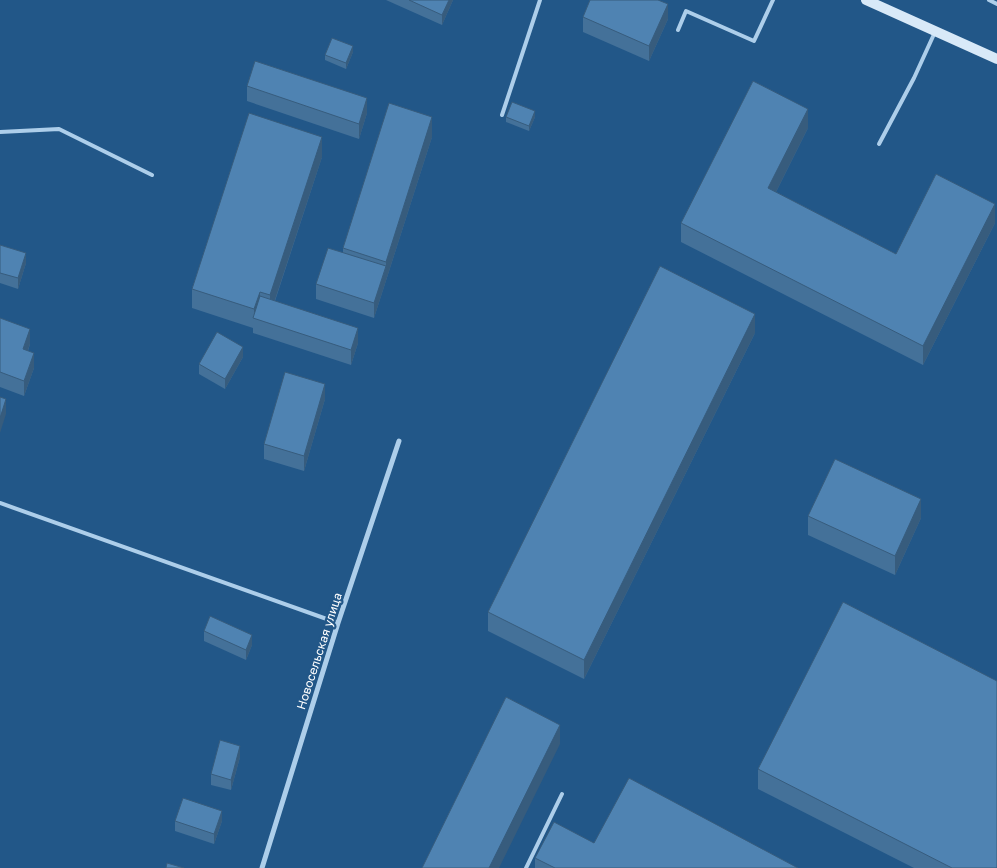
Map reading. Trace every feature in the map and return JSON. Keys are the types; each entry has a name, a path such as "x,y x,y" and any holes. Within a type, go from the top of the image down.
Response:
{"main road":[{"path":"866,0 997,59"}],"street":[{"name":"Новосельская улица","path":"262,868 338,623 399,441"}],"lane":[{"path":"502,115 540,0"},
{"path":"678,30 686,11 754,41 773,0"},
{"path":"989,0 997,4"},
{"path":"879,144 914,78 935,31"},
{"path":"0,131 58,129 152,174"},
{"path":"0,503 338,623"},
{"path":"526,868 562,794"}],"building":[{"path":"409,0 449,0 442,15"},
{"path":"590,0 658,0 668,4 649,46 583,17"},
{"path":"332,38 353,46 346,63 325,55"},
{"path":"255,61 367,98 359,124 247,86"},
{"path":"753,81 808,109 768,188 896,254 936,174 995,204 923,346 681,223"},
{"path":"512,102 535,111 529,126 506,117"},
{"path":"389,103 432,117 386,262 343,248"},
{"path":"249,113 322,137 270,295 260,292 254,309 192,289"},
{"path":"0,245 26,253 18,278 0,273"},
{"path":"328,248 386,266 374,303 316,284"},
{"path":"660,266 755,314 584,660 488,612"},
{"path":"260,296 358,328 351,350 253,318"},
{"path":"0,318 30,329 23,349 34,353 24,381 0,372"},
{"path":"217,332 243,347 225,379 199,364"},
{"path":"285,372 325,384 304,456 264,444"},
{"path":"0,397 6,399 0,418"},
{"path":"835,459 921,499 895,556 808,516"},
{"path":"843,602 997,681 997,868 952,868 758,769"},
{"path":"210,616 252,635 246,650 204,631"},
{"path":"506,697 560,725 489,868 422,868"},
{"path":"220,740 240,746 231,780 211,774"},
{"path":"629,778 798,868 555,868 535,858 554,822 594,843"},
{"path":"183,798 222,811 214,834 175,821"},
{"path":"167,863 184,868 166,868"}]}
